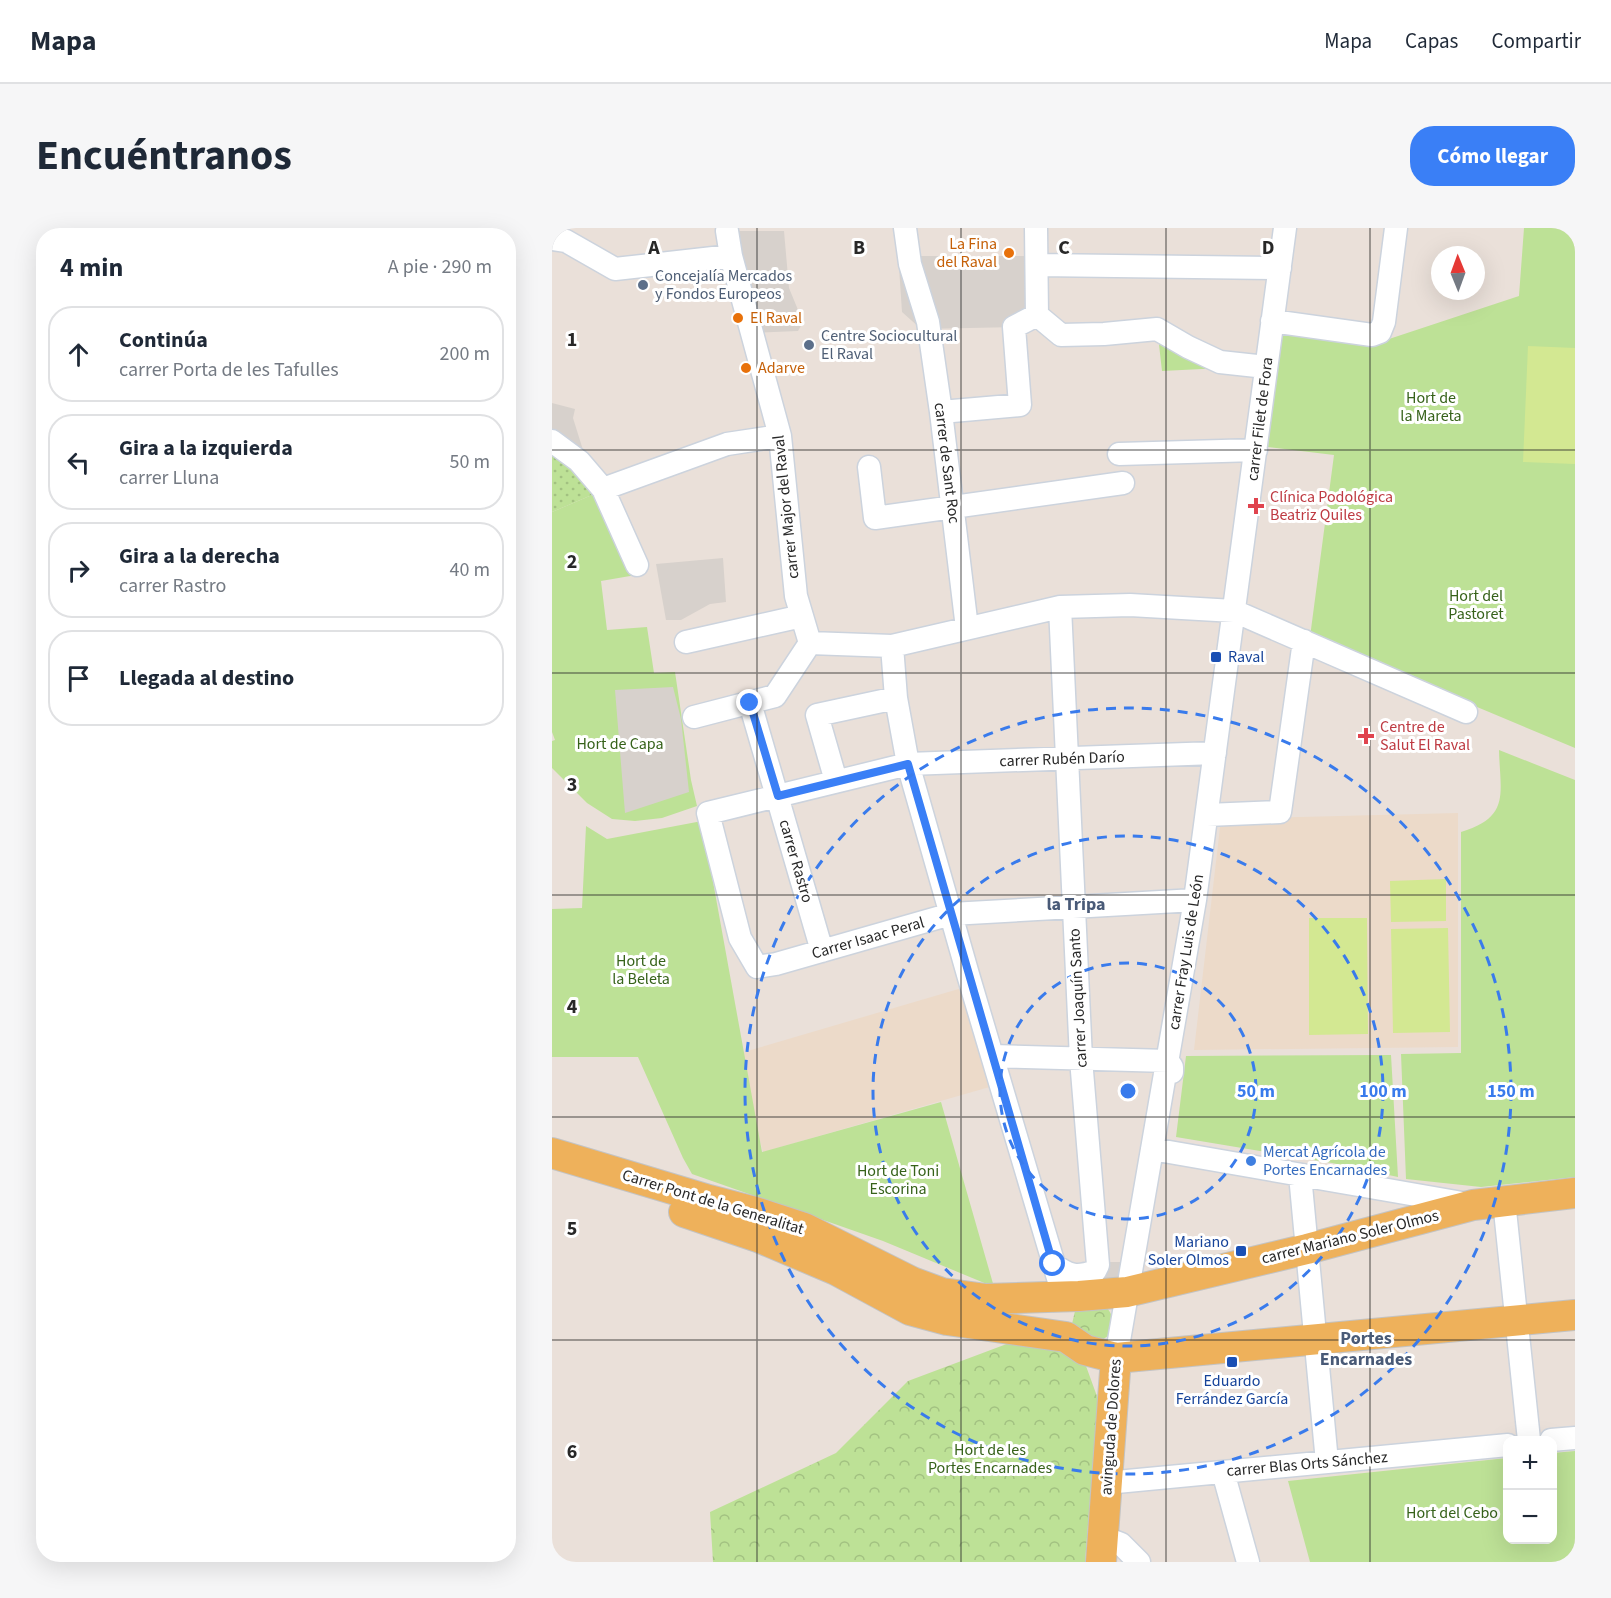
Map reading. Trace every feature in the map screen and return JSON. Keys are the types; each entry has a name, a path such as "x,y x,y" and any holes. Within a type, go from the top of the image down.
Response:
{"main road":[{"name":"Carrer Pont de la Generalitat","path":"552,1153 664,1196 826,1266 910,1310 947,1320 1066,1337 1085,1350 1116,1358 1575,1315"},
{"name":"Carrer Pont de la Generalitat","path":"552,1172 664,1196 710,1200 755,1212 804,1228 912,1282 942,1293 986,1299 1127,1292"},
{"name":"carrer Mariano Soler Olmos","path":"1127,1292 1307,1249 1473,1205 1575,1193"},
{"path":"1066,1337 1067,1308 1079,1296"},
{"name":"avinguda de Dolores","path":"1102,1549 1116,1358"}],"street":[{"name":"carrer de Sant Roc","path":"905,228 910,264 928,322 967,628"},
{"path":"1036,228 1037,315"},
{"name":"carrer Filet de Fora","path":"1234,611 1285,228"},
{"path":"1272,321 1372,334 1380,332 1384,322 1396,228"},
{"name":"carrer Major del Raval","path":"727,231 731,256 780,436 796,596 810,643"},
{"path":"552,239 566,241 615,269 731,256"},
{"path":"1038,265 1280,268"},
{"path":"1037,315 1061,335 1157,329 1220,362 1266,367"},
{"path":"941,412 1020,405 1014,327 1037,315"},
{"path":"603,489 727,444 780,436"},
{"path":"552,441 579,461 603,489 637,565"},
{"path":"1119,454 1256,450"},
{"path":"869,467 874,518 1123,483"},
{"path":"694,717 775,696 810,643 891,646 1060,607 1130,605 1234,611 1466,712"},
{"name":"carrer Joaquín Santo","path":"1053,1264 1066,1273 1076,1275 1095,1271 1098,1265 1081,1059 1060,607"},
{"name":"carrer Fray Luis de León","path":"1127,1292 1195,900 1234,611"},
{"path":"686,642 802,616"},
{"path":"1207,815 1280,812 1304,641"},
{"path":"891,646 896,698 908,764 951,914 1057,1276 1065,1289 1079,1296"},
{"path":"836,782 817,715 896,698"},
{"name":"carrer Rastro","path":"750,703 822,951"},
{"name":"carrer Rubén Darío","path":"757,967 740,938 708,813 908,764 1215,753"},
{"name":"Carrer Isaac Peral","path":"757,967 776,964 951,914 1195,900"},
{"path":"993,1056 1168,1061 1172,1067 1173,1076 1166,1118 1166,1134 1170,1145 1184,1154"},
{"path":"1152,1149 1473,1205"},
{"path":"1300,1175 1327,1462"},
{"path":"1504,1201 1529,1436"},
{"name":"avinguda de Dolores","path":"1116,1358 1127,1292"},
{"path":"1557,1440 1575,1438"},
{"name":"carrer Blas Orts Sánchez","path":"1106,1484 1503,1445"},
{"path":"1223,1472 1248,1562"},
{"path":"1102,1549 1121,1544 1139,1562"}],"shaded area":[{"path":"723,231 784,231 789,288 803,322 798,331 747,333 737,323"},
{"path":"915,256 1032,256 1044,275 1022,327 921,329 902,312 899,267"},
{"path":"552,403 575,409 573,418 583,450 552,432"},
{"path":"723,558 726,602 710,604 681,620 666,620 656,564"},
{"path":"673,687 681,719 689,792 625,813 615,690"},
{"path":"1458,813 1458,1047 1194,1050 1221,819"},
{"path":"962,988 993,1086 763,1152 743,1077 744,1052"},
{"path":"1102,1262 1123,1262 1119,1278 1113,1280 1085,1278"}],"green space":[{"path":"1524,228 1575,228 1575,748 1310,637 1334,455 1268,447 1282,328 1383,341 1519,296"},
{"path":"1158,336 1222,368 1162,371"},
{"path":"1528,346 1575,348 1575,464 1523,462"},
{"path":"552,450 599,492 552,512"},
{"name":"Hort de Capa","path":"599,492 636,575 601,581 607,630 647,627 654,673 675,672 697,806 662,818 635,821 612,819 587,803 552,768 552,741 555,740 552,732 552,512"},
{"path":"1499,750 1575,780 1575,1177 1481,1187 1406,1179 1401,1054 1461,1053 1461,832 1477,826 1495,811 1501,791"},
{"name":"Hort de la Beleta","path":"702,821 762,1152 941,1102 994,1287 883,1241 692,1174 638,1057 552,1057 552,909 582,908 586,826 607,839"},
{"path":"1446,879 1446,921 1391,922 1390,881"},
{"path":"1309,918 1367,918 1368,1034 1309,1035"},
{"path":"1448,928 1450,1032 1393,1033 1391,929"},
{"path":"1391,1055 1398,1177 1332,1163 1176,1137 1186,1056"},
{"path":"1105,1306 1111,1314 1112,1324 1108,1336 1097,1343 1072,1324 1075,1311"},
{"name":"Hort de les Portes Encarnades","path":"1025,1337 1063,1344 1086,1366 1098,1399 1085,1562 713,1562 710,1512 836,1453 908,1381"},
{"name":"Hort del Cebo","path":"1575,1451 1575,1562 1310,1562 1288,1481 1503,1458 1503,1544 1557,1544 1557,1453"}],"place":[{"name":"La Fina del Raval","path":"1009,253"},
{"name":"Concejalía Mercados y Fondos Europeos","path":"643,285"},
{"name":"El Raval","path":"738,318"},
{"name":"Centre Sociocultural El Raval","path":"809,345"},
{"name":"Adarve","path":"746,368"},
{"name":"Clínica Podológica Beatriz Quiles","path":"1256,506"},
{"name":"Raval","path":"1216,657"},
{"name":"Centre de Salut El Raval","path":"1366,736"},
{"name":"Mercat Agrícola de Portes Encarnades","path":"1251,1161"},
{"name":"Mariano Soler Olmos","path":"1241,1251"},
{"name":"Eduardo Ferrández García","path":"1232,1362"}],"district":[{"name":"la Tripa","path":"1076,904"},
{"name":"Portes Encarnades","path":"1366,1348"}],"route":[{"path":"750,703 778,796 908,764 1053,1264"}],"park label":[{"name":"Hort de la Mareta","path":"1431,407"},
{"name":"Hort del Pastoret","path":"1476,605"},
{"name":"Hort de Toni Escorina","path":"898,1180"}]}
